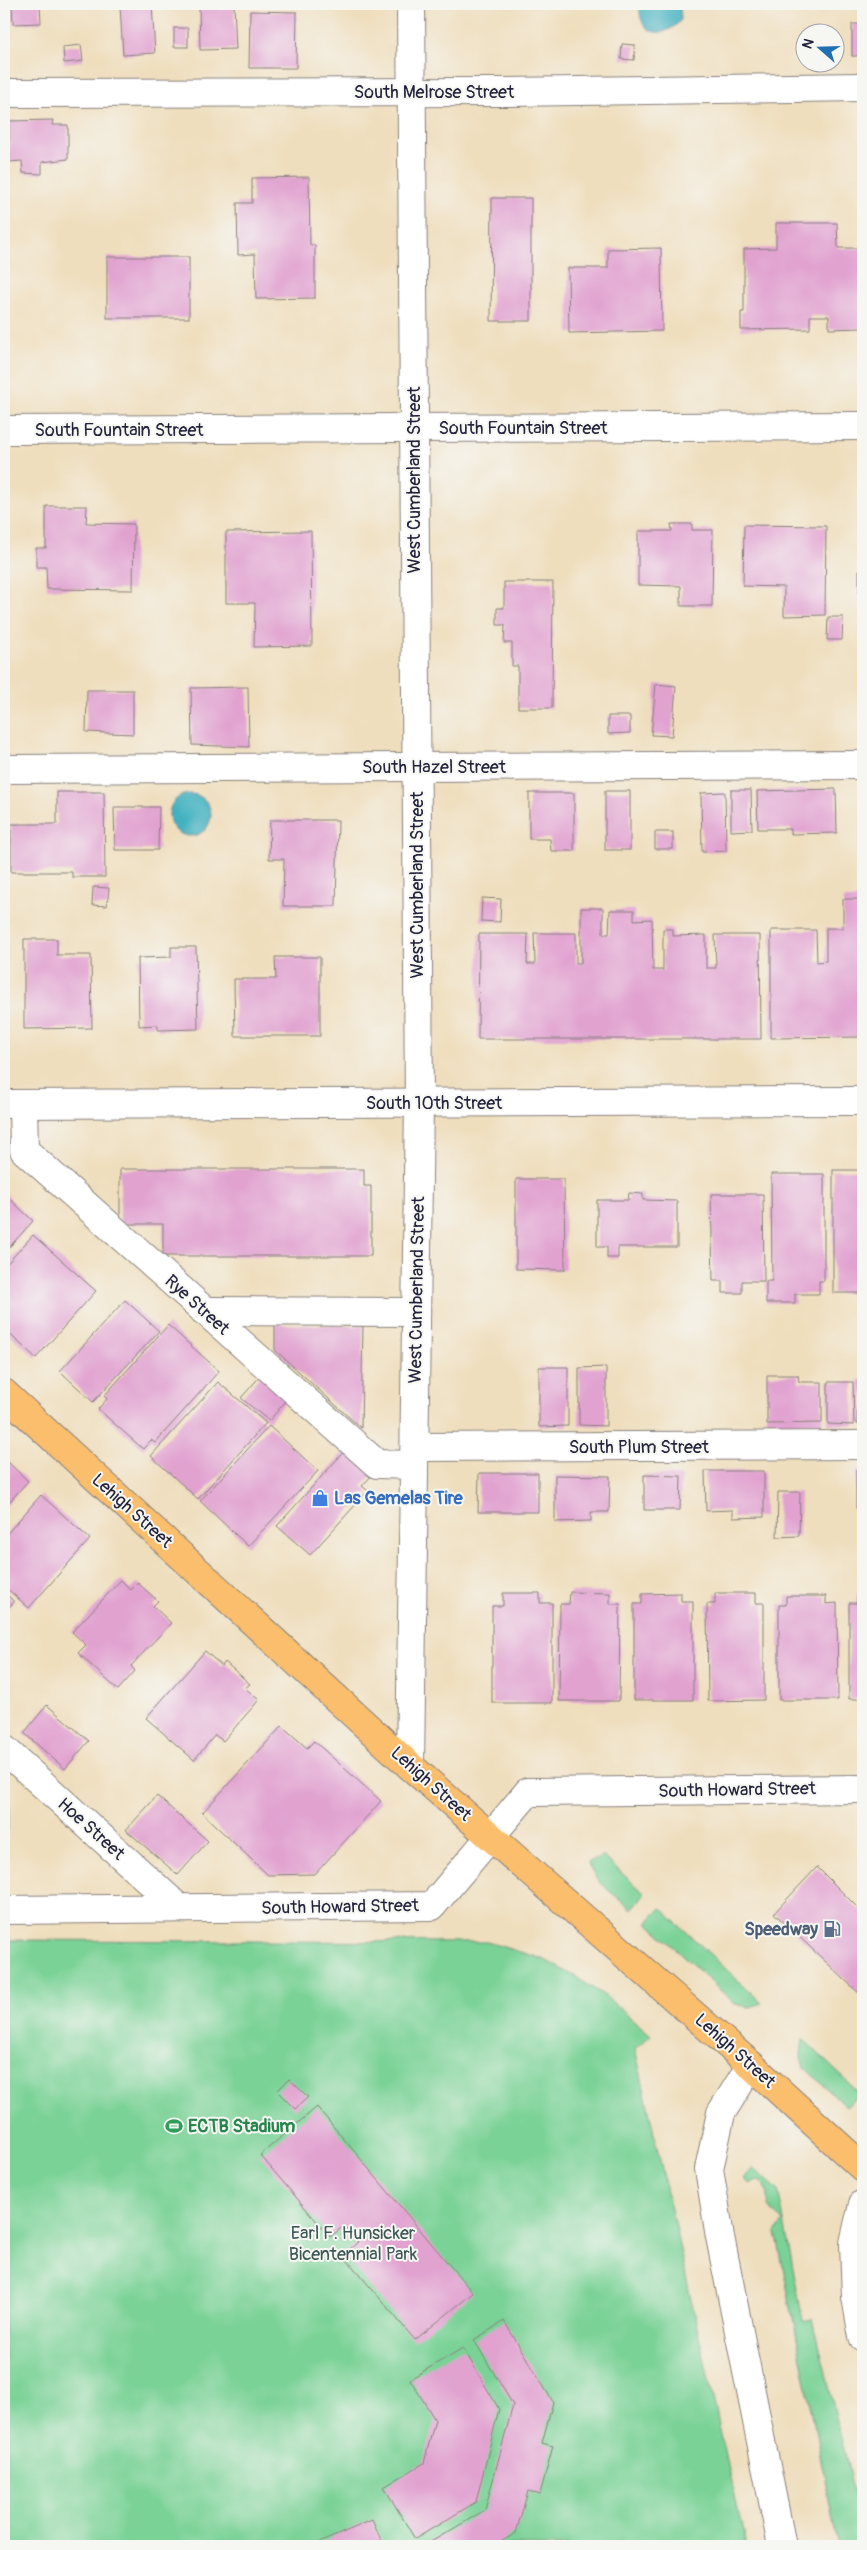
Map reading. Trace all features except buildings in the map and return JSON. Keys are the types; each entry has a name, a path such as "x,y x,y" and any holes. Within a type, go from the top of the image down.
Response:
{"main road":[{"name":"Lehigh Street","path":"4,1393 410,1766 751,2065 863,2168"}],"street":[{"name":"West Cumberland Street","path":"410,1766 419,1103 411,4"},
{"name":"South Melrose Street","path":"4,93 412,93 863,87"},
{"name":"South Fountain Street","path":"4,430 863,426"},
{"name":"South Hazel Street","path":"4,769 863,765"},
{"name":"South 10th Street","path":"14,1104 863,1101"},
{"name":"Rye Street","path":"14,1104 24,1150 204,1311 378,1464 414,1456"},
{"path":"204,1311 416,1312"},
{"name":"South Plum Street","path":"414,1456 863,1445"},
{"name":"Hoe Street","path":"4,1749 179,1908"},
{"name":"South Howard Street","path":"4,1910 432,1906 528,1792 863,1789"},
{"path":"751,2065 721,2113 709,2169 720,2237 782,2546"},
{"path":"863,2204 854,2243 856,2297 863,2337"}],"green space":[{"path":"604,1857 645,1894 632,1909 606,1888 590,1869 588,1862"},
{"path":"661,1908 762,2003 750,2007 735,2004 647,1922"},
{"name":"ECTB Stadium","path":"4,1940 487,1942 543,1959 605,1996 651,2035 635,2048 746,2546 4,2546"},
{"path":"803,2039 859,2093 847,2107 805,2068 801,2055"},
{"path":"753,2168 778,2190 803,2321 813,2319 863,2531 863,2546 838,2546 776,2232 783,2222 770,2207 766,2187 757,2180 750,2184 744,2179"}],"water":[{"path":"640,4 680,4 681,20 674,27 666,31 652,31 642,22"},
{"path":"186,794 194,794 205,800 211,815 205,830 194,836 186,836 175,830 169,819 169,811 175,800"}],"place":[{"name":"Las Gemelas Tire","path":"320,1498"},
{"name":"Speedway","path":"832,1929"},
{"name":"ECTB Stadium","path":"174,2126"}],"park label":[{"name":"Earl F. Hunsicker Bicentennial Park","path":"353,2243"}]}
